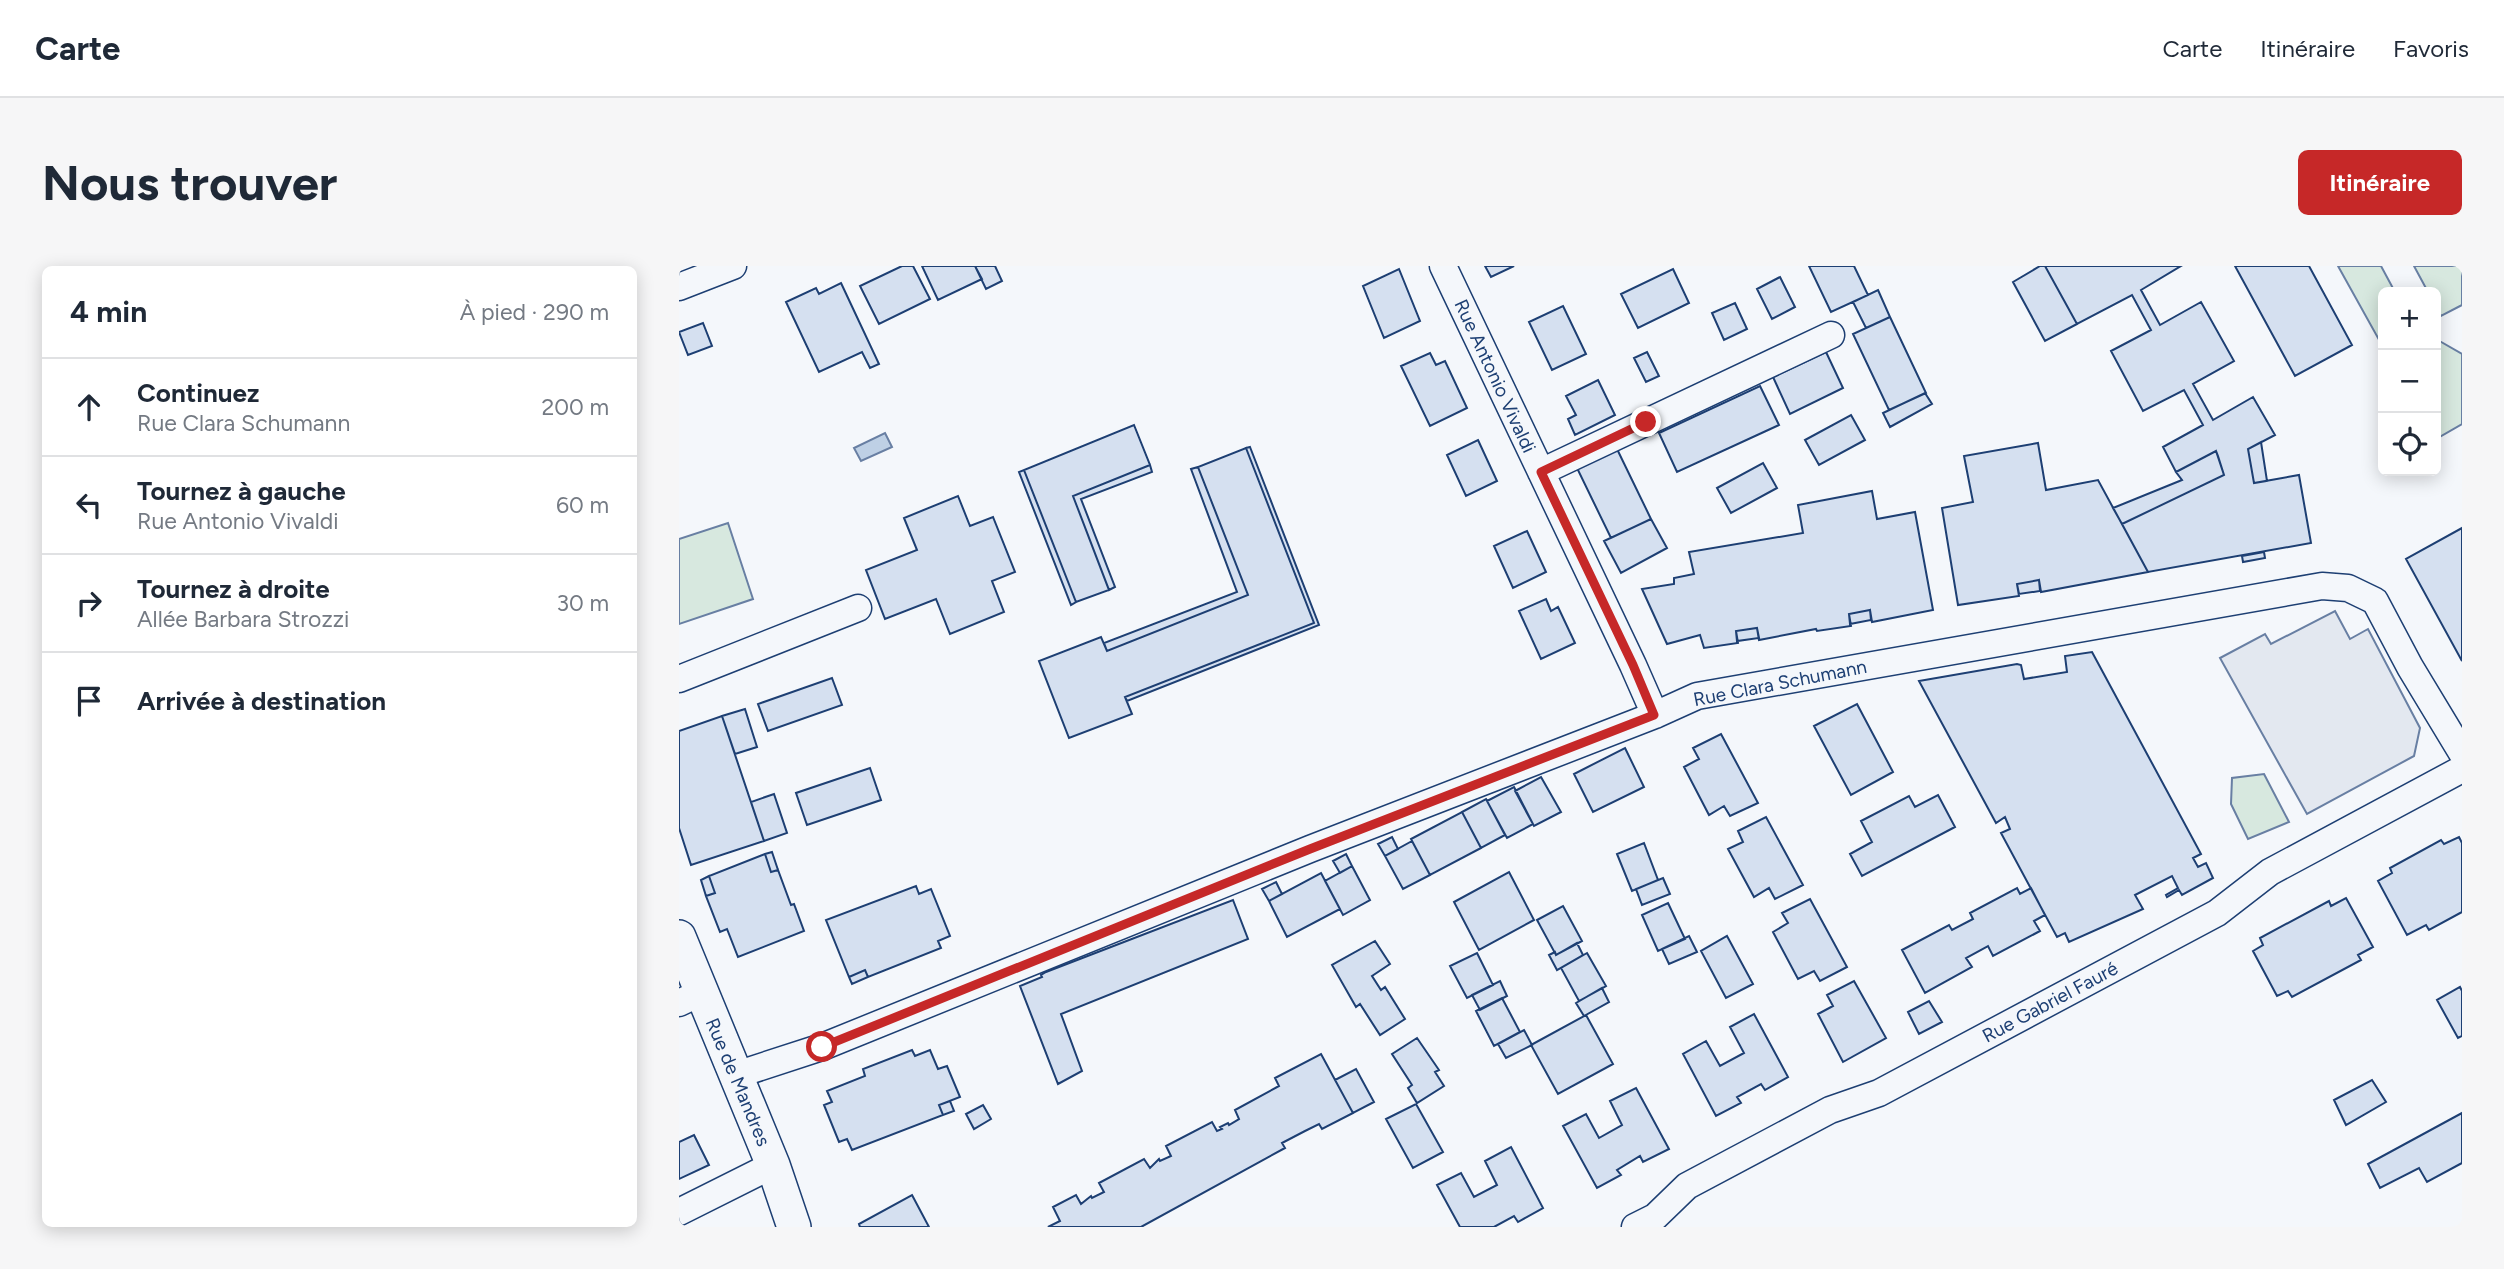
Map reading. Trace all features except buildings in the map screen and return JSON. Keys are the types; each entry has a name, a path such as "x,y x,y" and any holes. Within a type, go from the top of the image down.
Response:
{"street":[{"path":"679,287 733,266"},
{"name":"Rue Antonio Vivaldi","path":"1443,266 1633,665 1654,715"},
{"path":"1541,472 1831,335"},
{"name":"Rue Clara Schumann","path":"736,1075 822,1047 1696,696 2322,586 2348,588 2375,601 2410,667 2462,753"},
{"path":"679,679 858,608"},
{"name":"Rue Gabriel Fauré","path":"1635,1227 1654,1217 1687,1186 1830,1110 1879,1093 2217,913 2270,872 2462,769"},
{"name":"Rue de Mandres","path":"679,937 690,998 736,1075 773,1165 794,1227"},
{"path":"679,1212 773,1165"}],"shaded area":[{"path":"2338,266 2381,266 2392,287 2378,287 2378,338"},
{"path":"2414,266 2462,266 2462,305 2441,316 2441,287 2425,287"},
{"path":"2441,342 2462,354 2462,424 2441,436"},
{"path":"728,523 753,599 679,624 679,539"},
{"path":"2335,611 2350,639 2368,629 2420,728 2414,756 2307,814 2220,658 2265,634 2271,644"},
{"path":"2264,774 2289,822 2248,839 2231,804 2232,778"}],"water":[{"path":"885,433 892,447 861,461 854,448"}],"route":[{"path":"822,1047 1310,849 1654,715 1541,472 1646,422"}]}
